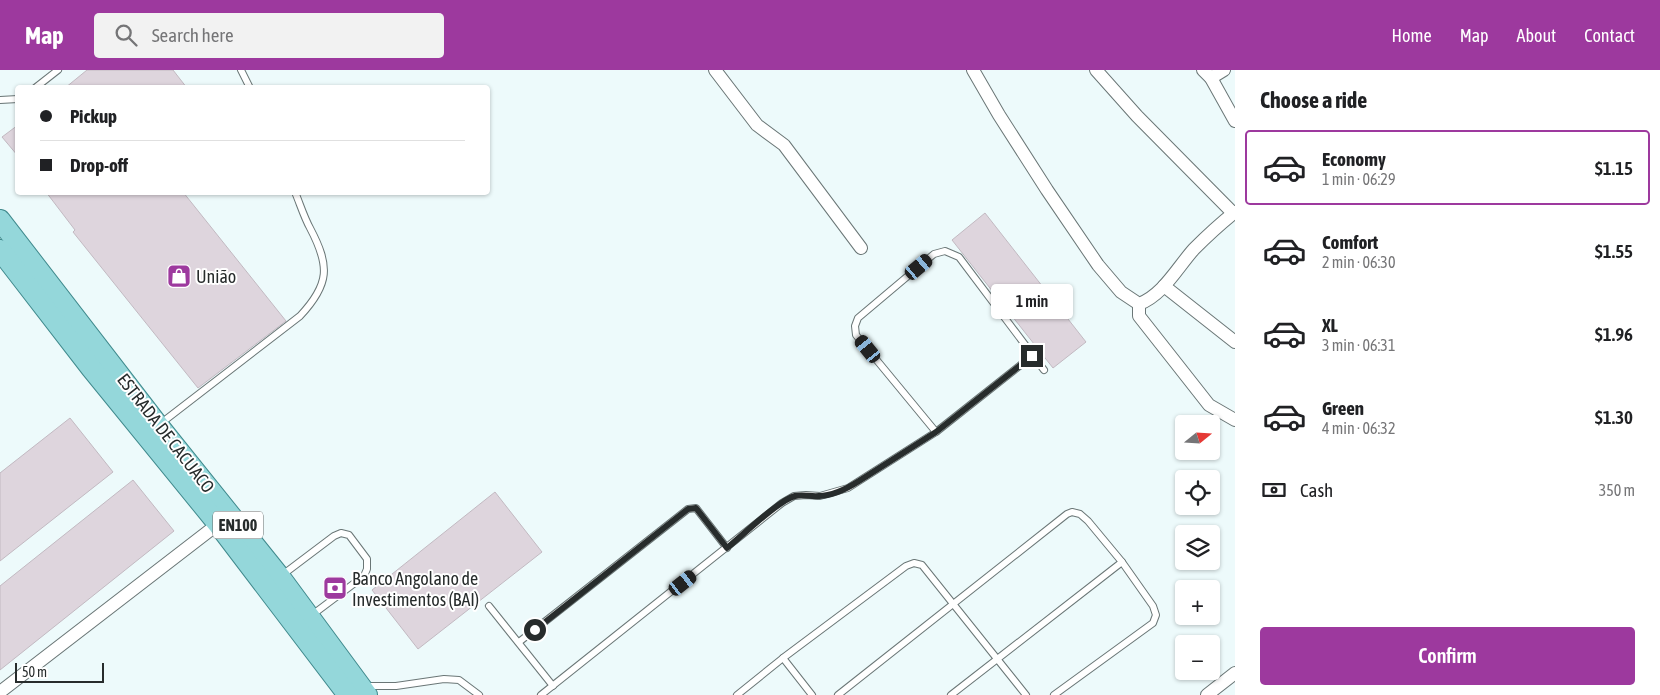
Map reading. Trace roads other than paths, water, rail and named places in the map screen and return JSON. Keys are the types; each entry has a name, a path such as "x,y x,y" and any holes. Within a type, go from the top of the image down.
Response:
{"main road":[{"name":"ESTRADA DE CACUACO","path":"0,220 158,425 280,577 309,617 358,692"},
{"name":"ESTRADA DE CACUACO","path":"0,250 91,368 358,692"}],"street":[{"path":"715,70 757,125 784,145 861,248"},
{"path":"973,70 1047,190 1098,265 1121,292 1138,304"},
{"path":"1096,70 1137,116 1234,213 1211,232 1164,286 1148,300 1138,304"},
{"path":"1224,70 1207,74 1235,121"},
{"path":"1164,286 1235,342"},
{"path":"1138,304 1139,316 1187,379 1209,405 1235,420"},
{"path":"0,692 218,524"},
{"path":"1207,695 1235,673"}],"lane":[{"path":"39,85 58,70"},
{"path":"241,70 248,85"},
{"path":"0,100 15,99"},
{"path":"158,425 300,316 308,308 321,287 324,277 323,256 296,195"},
{"path":"936,432 856,335 855,326 858,318 934,254 945,251 959,257 1044,370"},
{"path":"541,695 782,503 794,496 820,496 848,488 936,432 1032,356"},
{"path":"519,642 688,509 696,508 727,548"},
{"path":"838,695 1067,514 1072,512 1080,514 1088,521 1122,562 1153,606 1156,615 1153,623 1054,695"},
{"path":"280,577 334,536 341,533 349,535 367,559 367,569 364,576 309,617"},
{"path":"951,695 1122,562"},
{"path":"737,695 783,658 906,566 914,563 922,565 996,660 1026,695"},
{"path":"489,606 553,686"},
{"path":"783,658 812,695"},
{"path":"358,692 444,680 459,680 479,695"}],"place":[{"name":"União","path":"179,276"},
{"name":"Banco Angolano de Investimentos (BAI)","path":"335,588"}]}
